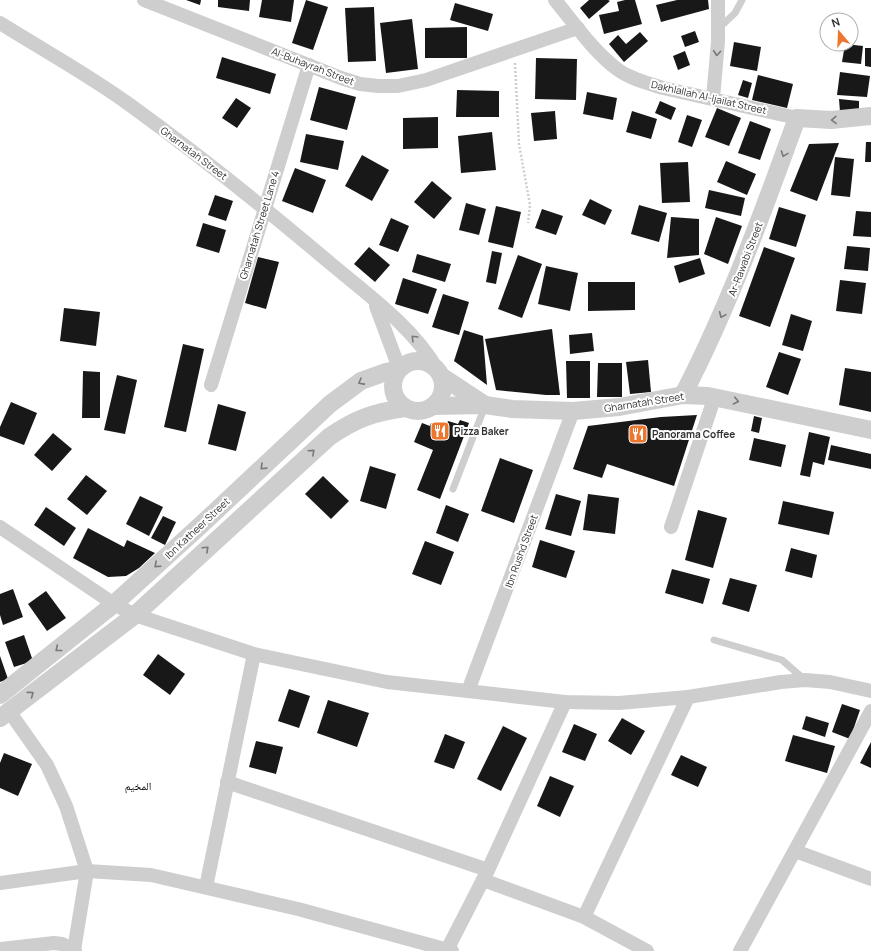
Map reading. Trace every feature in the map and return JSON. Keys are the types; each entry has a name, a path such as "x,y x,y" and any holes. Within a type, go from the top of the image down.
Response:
{"street":[{"name":"Al-Buhayrah Street","path":"144,0 360,84 398,86 426,80 578,28"},
{"name":"Dakhlallah Al-Ijailat Street","path":"555,0 605,59 618,70 642,81 663,88 797,118 831,120 871,116"},
{"path":"713,98 718,29 718,0"},
{"name":"Gharnatah Street","path":"0,22 130,105 264,207 415,338 428,353 439,372 485,405"},
{"name":"Gharnatah Street Lane 4","path":"211,385 264,207 309,65"},
{"name":"Ar-Rawabi Street","path":"683,395 707,349 733,289 797,118"},
{"name":"Gharnatah Street","path":"375,302 398,369"},
{"path":"0,949 54,943 62,944 74,950 88,871 66,806 47,765 4,715 135,614 329,437 361,418 379,412 405,408 419,411 433,406 439,400 442,393 443,384 439,372 430,364 414,360 406,363 398,369 392,385 393,394 398,402 405,408"},
{"name":"Ibn Katheer Street","path":"0,695 114,604 330,404 361,381 398,369"},
{"name":"Gharnatah Street","path":"433,406 485,405 512,409 573,411 618,407 683,395 715,396 871,430"},
{"path":"671,527 715,396"},
{"name":"Ibn Rushd Street","path":"468,691 573,411"},
{"path":"0,527 114,604 135,614 254,654 387,682 565,702 619,703 688,697 781,682 805,680 830,682 871,691"},
{"path":"206,887 254,654"},
{"path":"584,917 688,697"},
{"path":"0,883 88,871 151,875 206,887 450,950 486,876 565,702"},
{"path":"740,951 871,711"},
{"path":"227,782 486,876 584,917 647,951"},
{"path":"795,851 871,879"}],"lane":[{"path":"718,29 735,13 742,0"},
{"path":"453,489 485,405"},
{"path":"714,640 782,660 805,680"}],"path":[{"path":"514,51 519,144 530,205 528,223"}],"building":[{"path":"186,0 201,0 200,5"},
{"path":"218,0 250,0 249,11 218,7"},
{"path":"262,0 294,0 291,22 259,17"},
{"path":"306,0 328,7 313,50 292,43"},
{"path":"589,0 610,1 589,19 580,8"},
{"path":"635,0 642,24 604,34 599,15 619,11 617,2"},
{"path":"677,0 708,0 709,9 661,22 656,5"},
{"path":"455,3 493,14 488,31 450,20"},
{"path":"374,7 376,61 348,62 345,8"},
{"path":"412,19 418,69 386,73 380,23"},
{"path":"467,27 467,58 425,58 425,28"},
{"path":"695,31 699,42 685,47 681,36"},
{"path":"640,32 648,41 624,62 609,44 618,35 626,44"},
{"path":"734,42 761,47 757,71 730,66"},
{"path":"859,46 863,46 861,64 842,62 844,52 859,52"},
{"path":"865,48 871,48 871,67 865,66"},
{"path":"685,51 690,65 678,70 673,56"},
{"path":"222,57 276,74 270,94 216,78"},
{"path":"536,58 577,59 576,100 535,99"},
{"path":"840,72 870,76 867,97 837,95"},
{"path":"758,75 793,84 787,108 752,100"},
{"path":"743,80 752,83 748,98 738,95"},
{"path":"319,87 356,97 347,130 310,120"},
{"path":"457,90 499,91 499,117 456,117"},
{"path":"587,92 617,98 613,120 583,114"},
{"path":"236,98 251,108 237,128 222,118"},
{"path":"839,99 859,101 859,112 840,112"},
{"path":"660,101 676,108 671,120 655,113"},
{"path":"717,108 741,118 729,146 705,137"},
{"path":"555,111 557,139 534,141 531,113"},
{"path":"632,111 657,119 651,139 626,132"},
{"path":"687,115 702,120 692,147 678,142"},
{"path":"438,117 438,148 403,149 403,118"},
{"path":"750,121 771,129 760,160 738,153"},
{"path":"492,132 496,170 461,173 458,136"},
{"path":"306,134 344,141 338,170 300,162"},
{"path":"866,142 871,142 871,162 865,162"},
{"path":"839,143 817,201 790,191 809,144"},
{"path":"362,155 389,170 372,201 345,186"},
{"path":"835,157 854,159 850,197 831,195"},
{"path":"726,161 756,174 747,195 717,182"},
{"path":"688,162 690,202 662,203 660,163"},
{"path":"295,168 326,180 313,213 282,201"},
{"path":"432,181 452,198 434,219 414,202"},
{"path":"709,190 745,198 741,216 705,208"},
{"path":"215,195 233,201 226,221 208,215"},
{"path":"590,199 612,210 605,225 582,215"},
{"path":"466,203 486,209 479,235 459,230"},
{"path":"639,205 667,213 659,242 631,234"},
{"path":"496,206 521,212 513,248 488,242"},
{"path":"779,207 806,215 796,247 769,239"},
{"path":"542,209 563,216 556,235 535,228"},
{"path":"856,211 871,212 871,237 853,236"},
{"path":"671,217 699,219 699,255 667,258"},
{"path":"716,217 742,226 728,264 704,254"},
{"path":"391,218 409,226 398,252 379,245"},
{"path":"203,223 226,230 219,253 196,246"},
{"path":"847,246 870,248 868,271 844,269"},
{"path":"369,247 390,265 375,282 354,264"},
{"path":"764,247 795,258 770,327 739,316"},
{"path":"492,251 502,253 496,284 486,282"},
{"path":"417,254 451,264 445,282 412,272"},
{"path":"518,255 542,264 522,318 498,309"},
{"path":"258,257 279,262 266,309 245,303"},
{"path":"700,258 705,274 679,283 674,266"},
{"path":"546,266 578,273 570,311 538,304"},
{"path":"403,278 437,289 428,314 395,304"},
{"path":"840,280 866,283 862,314 836,311"},
{"path":"588,282 635,282 635,310 588,311"},
{"path":"443,294 469,302 459,335 432,327"},
{"path":"64,308 100,312 96,346 60,341"},
{"path":"791,314 812,321 803,351 782,345"},
{"path":"552,329 560,395 496,390 485,339"},
{"path":"464,330 483,336 487,385 454,361"},
{"path":"592,333 594,351 570,354 569,335"},
{"path":"183,344 204,349 186,432 164,427"},
{"path":"779,352 801,359 788,395 766,387"},
{"path":"648,360 651,392 630,394 626,362"},
{"path":"566,361 590,361 590,398 567,398"},
{"path":"598,363 622,363 622,397 597,397"},
{"path":"845,368 871,372 871,412 839,405"},
{"path":"83,371 100,372 100,418 82,418"},
{"path":"117,375 137,380 125,434 104,430"},
{"path":"11,402 37,413 24,445 0,436 0,427"},
{"path":"218,404 246,412 236,451 208,444"},
{"path":"697,415 674,486 607,464 602,478 573,469 588,426 661,417"},
{"path":"754,416 762,418 759,433 751,431"},
{"path":"460,420 469,423 440,499 417,490 433,450 414,442 422,423 430,426 431,423 437,425 438,422 446,425 448,421 458,424"},
{"path":"809,432 830,437 824,465 813,462 810,477 800,475"},
{"path":"53,433 72,449 52,471 34,455"},
{"path":"754,438 786,445 781,467 749,460"},
{"path":"831,445 871,454 871,469 828,460"},
{"path":"500,458 533,470 514,523 481,511"},
{"path":"370,466 396,474 386,509 360,501"},
{"path":"86,475 107,491 87,515 67,499"},
{"path":"323,476 349,501 331,519 305,494"},
{"path":"556,494 581,501 571,536 545,529"},
{"path":"588,494 619,498 615,534 583,530"},
{"path":"140,496 163,507 149,536 126,524"},
{"path":"783,501 834,512 829,535 778,524"},
{"path":"446,505 469,514 458,542 436,533"},
{"path":"46,507 76,528 64,546 34,525"},
{"path":"698,510 727,518 713,568 685,560"},
{"path":"163,516 176,522 165,545 151,538"},
{"path":"88,528 124,547 127,540 155,553 139,568 126,576 108,577 73,558"},
{"path":"540,540 575,551 566,578 532,567"},
{"path":"425,541 454,552 441,585 412,574"},
{"path":"791,548 817,555 812,578 785,571"},
{"path":"672,569 710,579 703,604 665,593"},
{"path":"730,578 757,585 749,612 722,604"},
{"path":"13,589 23,617 3,625 0,615 0,594"},
{"path":"46,591 66,618 47,631 28,604"},
{"path":"24,635 33,661 14,667 5,642"},
{"path":"158,654 185,674 170,695 143,675"},
{"path":"0,656 8,679 0,682"},
{"path":"289,689 310,696 299,728 278,721"},
{"path":"328,700 369,713 357,747 317,733"},
{"path":"842,704 860,710 850,739 832,732"},
{"path":"806,716 829,723 825,737 802,729"},
{"path":"622,718 645,731 631,755 608,741"},
{"path":"574,724 597,734 585,761 562,752"},
{"path":"503,726 527,738 501,791 477,779"},
{"path":"445,734 465,742 454,769 434,762"},
{"path":"793,735 835,746 827,773 785,761"},
{"path":"256,741 283,747 276,774 249,767"},
{"path":"871,742 871,768 860,763"},
{"path":"4,753 32,764 18,796 0,788 0,763"},
{"path":"681,755 707,767 698,787 671,775"},
{"path":"550,776 574,786 560,817 537,806"}],"place":[{"name":"Pizza Baker","path":"440,431"},
{"name":"Panorama Coffee","path":"638,434"}],"district":[{"name":"المخيم","path":"138,786"}]}
